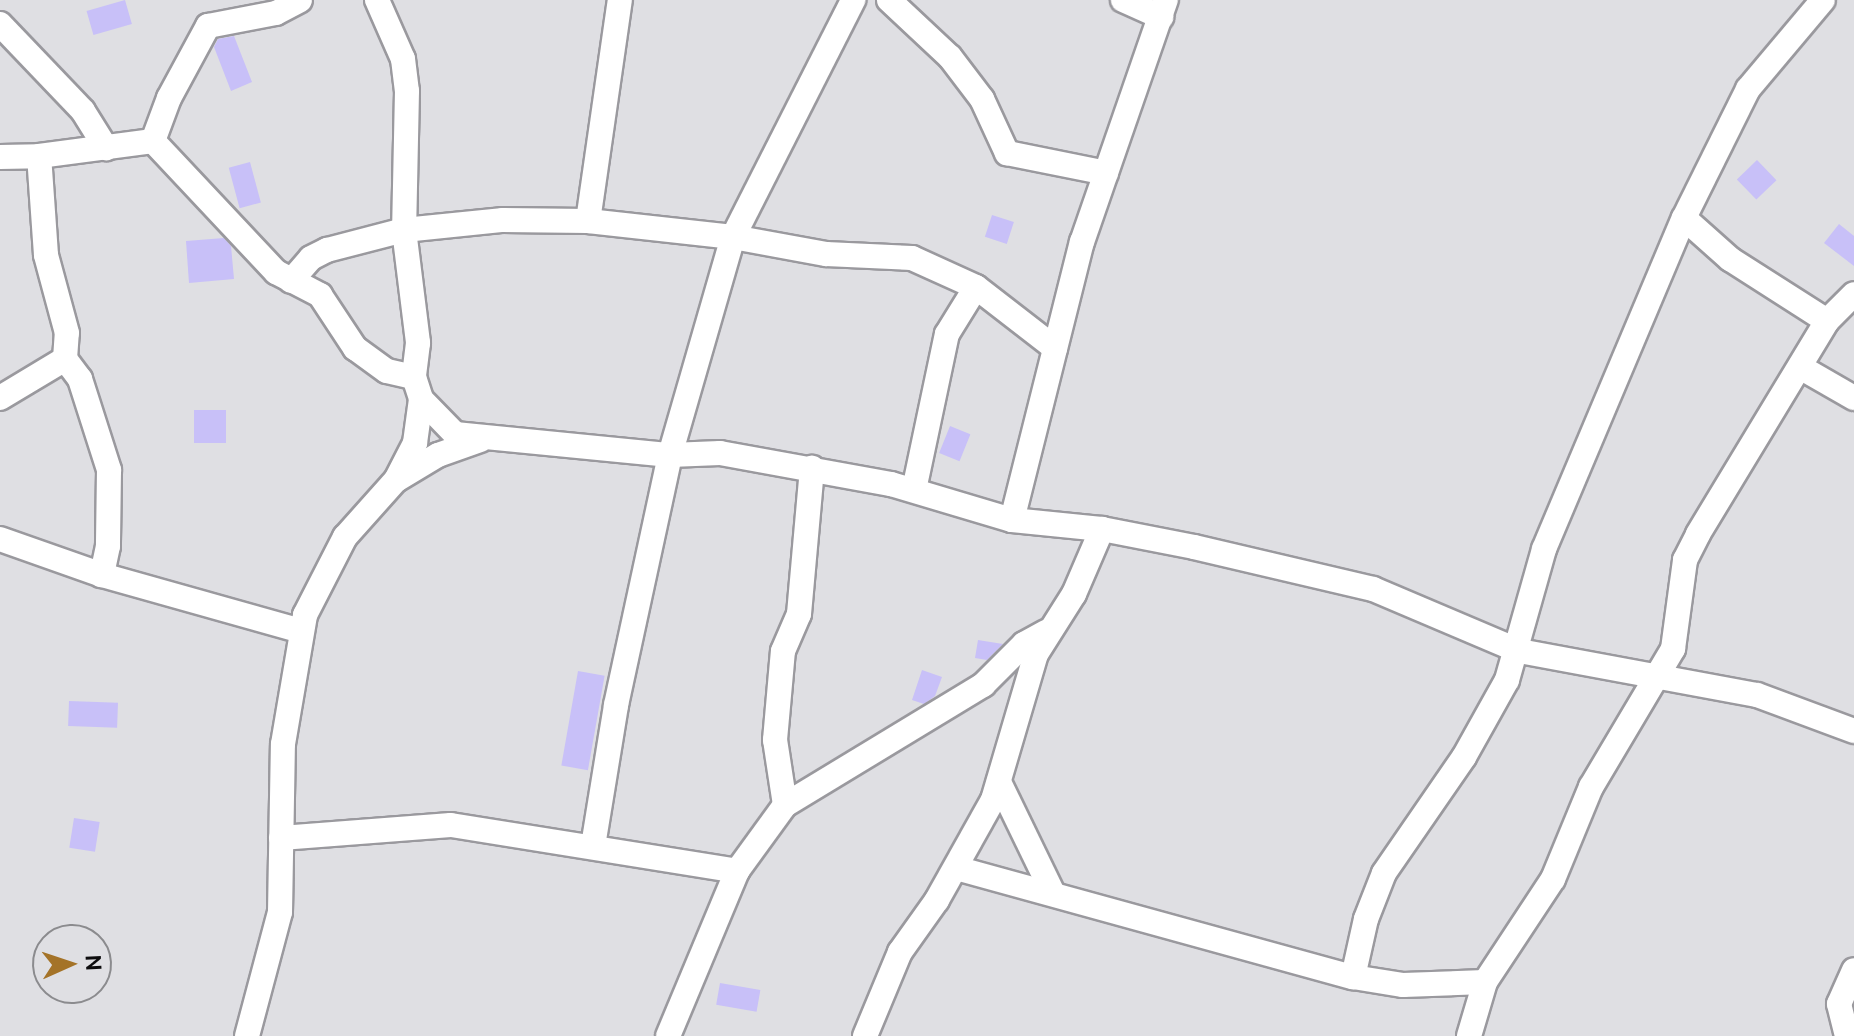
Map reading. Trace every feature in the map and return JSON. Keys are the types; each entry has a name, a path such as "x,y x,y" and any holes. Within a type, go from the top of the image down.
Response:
{"street":[{"path":"153,141 200,35 208,26 244,9 276,13 300,0"},
{"path":"247,1036 280,912 283,744 301,631 321,576 345,537 396,480 415,443 418,343 404,230 407,91 403,59 377,0"},
{"path":"588,221 620,0"},
{"path":"593,846 616,705 670,455 733,237 853,0"},
{"path":"889,0 950,57 982,99 1007,153 1106,173"},
{"path":"1012,520 1055,348 1106,173 1163,8 1123,0"},
{"path":"1353,977 1366,919 1384,873 1464,757 1519,651 1544,549 1684,218 1748,89 1823,0"},
{"path":"0,24 83,111 106,148"},
{"path":"0,157 39,156 153,141"},
{"path":"153,141 265,261 291,281 320,295 355,348 418,388 455,434 670,455 720,453 812,468 914,490 1012,520 1102,529 1373,589 1519,651 1757,695 1851,723"},
{"path":"39,156 46,255 67,333 65,359 80,379 109,470 102,575"},
{"path":"1684,218 1730,259 1827,321"},
{"path":"291,281 311,258 327,250 404,230 514,220 588,221 733,237 826,254 912,258 976,287 1055,348"},
{"path":"914,490 947,334 976,287"},
{"path":"1469,1036 1485,982 1553,879 1591,787 1673,649 1685,560 1827,321 1854,294"},
{"path":"0,398 65,359"},
{"path":"1800,367 1854,398"},
{"path":"396,480 438,455 482,439"},
{"path":"785,805 775,740 783,651 799,614 812,468"},
{"path":"865,1036 900,952 956,868 999,782 1046,632 1074,594 1102,529"},
{"path":"0,539 102,575 301,631"},
{"path":"668,1036 737,871 785,805 983,685 1024,644 1046,632"},
{"path":"999,782 1052,891"},
{"path":"281,838 451,825 737,871"},
{"path":"956,868 1052,891 1153,925 1233,942 1353,977 1403,985 1485,982"},
{"path":"1847,1036 1839,1004 1854,970"}],"building":[{"path":"125,0 132,24 93,35 87,11"},
{"path":"234,36 252,82 231,91 214,47 218,39"},
{"path":"1757,160 1776,180 1756,200 1737,179"},
{"path":"250,162 261,203 240,208 229,168"},
{"path":"992,215 1014,222 1007,244 985,237"},
{"path":"1839,224 1854,236 1854,266 1824,243"},
{"path":"224,238 231,246 234,279 189,283 186,241"},
{"path":"194,410 226,410 226,443 194,443"},
{"path":"950,426 970,434 960,461 939,453"},
{"path":"978,640 1003,644 987,660 975,658"},
{"path":"922,670 942,677 935,696 924,704 912,700"},
{"path":"578,671 605,676 588,770 561,766"},
{"path":"69,701 118,703 117,728 68,726"},
{"path":"74,818 100,822 95,852 69,848"},
{"path":"720,983 760,990 757,1012 716,1005"}]}
